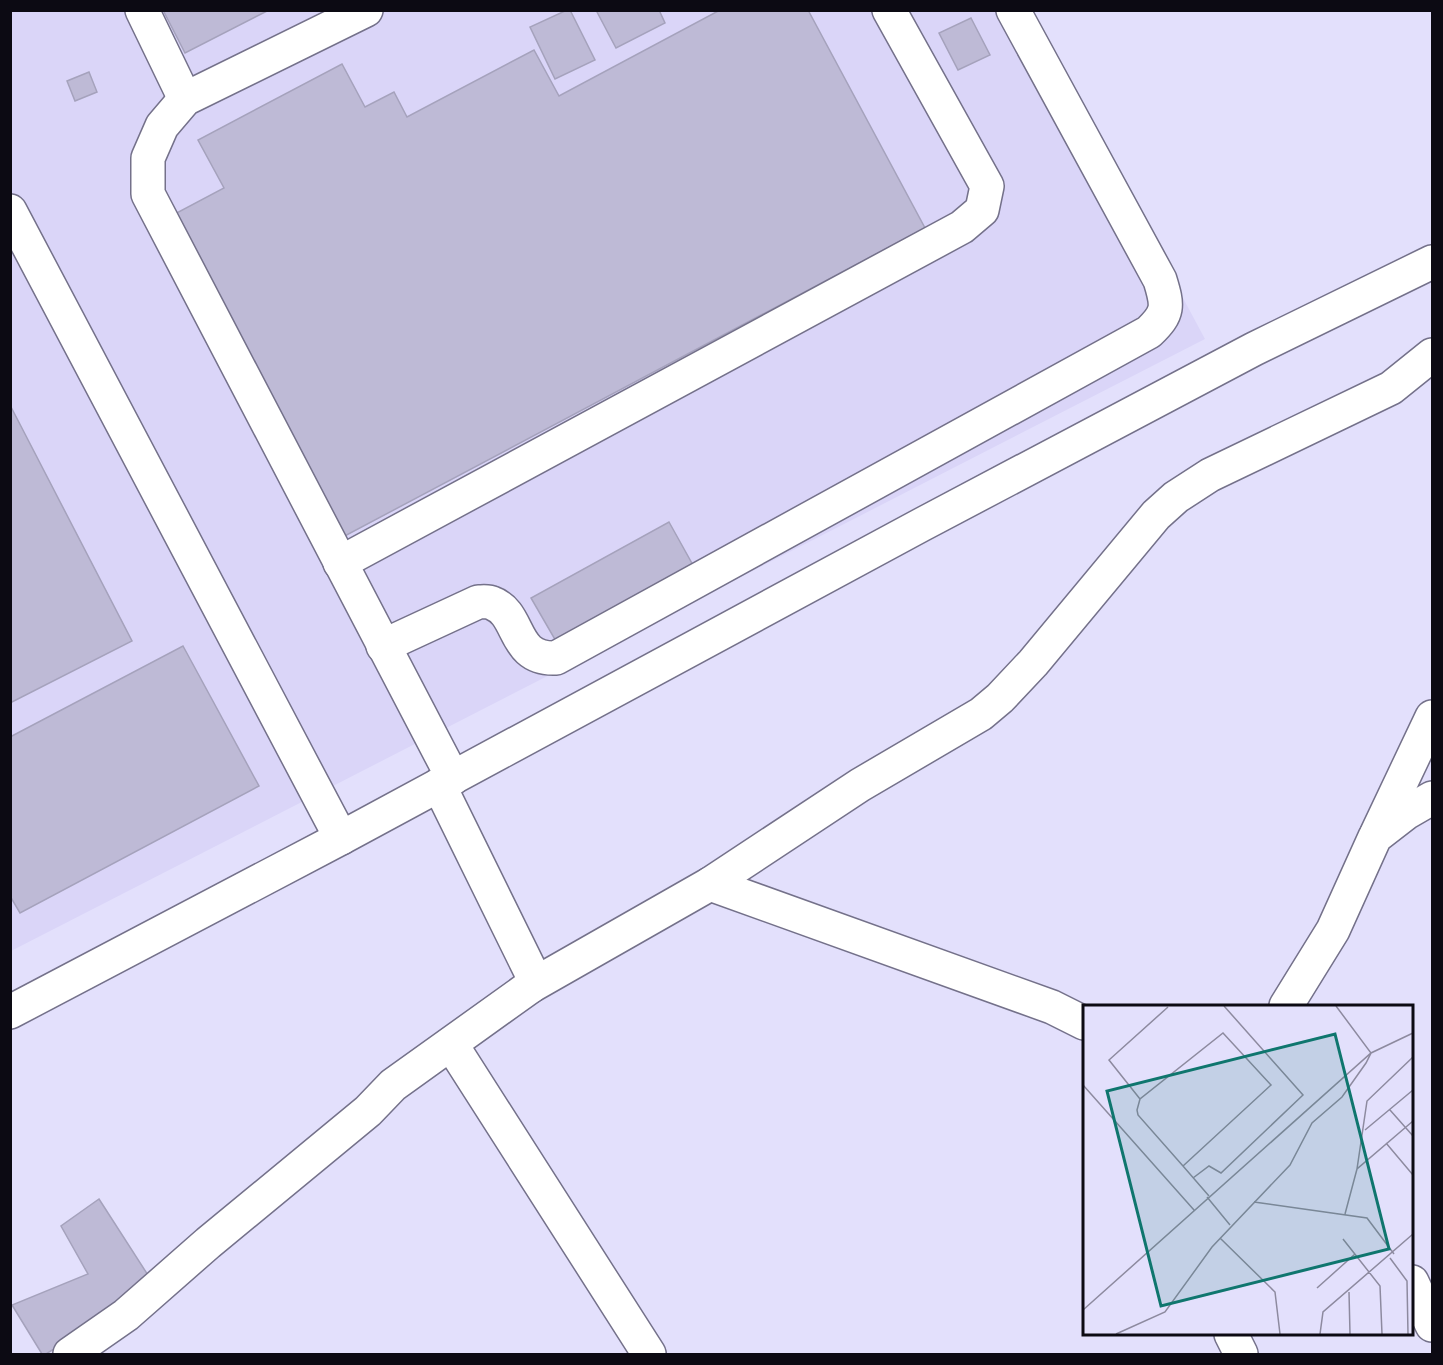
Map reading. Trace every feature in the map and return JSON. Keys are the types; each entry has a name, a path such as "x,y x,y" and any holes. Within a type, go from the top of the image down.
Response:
{"street":[{"path":"142,10 184,99"},
{"path":"366,10 184,99 162,126 148,158 148,194 383,646 530,970 533,979 531,986"},
{"path":"340,563 962,228 982,210 987,186 889,10"},
{"path":"383,646 478,602 492,603 503,611 528,650 543,658 556,657 1149,332 1162,320 1166,301 1160,280 1013,10"},
{"path":"10,211 340,838"},
{"path":"10,1012 1254,349 1432,262"},
{"path":"70,1354 126,1315 208,1243 368,1111 393,1086 531,986 711,884 860,785 981,714 1000,698 1033,663 1156,515 1176,497 1210,475 1391,388 1432,355"},
{"path":"1287,1005 1333,930 1432,717"},
{"path":"1375,837 1406,813 1432,798"},
{"path":"711,884 1052,1007 1083,1022"},
{"path":"451,1044 649,1354"},
{"path":"1413,1284 1432,1325"}],"shaded area":[{"path":"11,11 1029,11 1205,339 11,951"}],"building":[{"path":"163,10 269,10 185,53"},
{"path":"570,10 595,60 555,79 530,27"},
{"path":"596,10 659,10 665,23 616,48"},
{"path":"720,10 808,10 925,228 341,538 169,217 224,188 198,140 342,64 365,107 394,92 407,117 534,50 559,96"},
{"path":"971,18 990,55 958,70 939,33"},
{"path":"89,72 97,92 75,101 67,81"},
{"path":"10,405 132,641 10,703"},
{"path":"669,522 694,567 557,643 531,598"},
{"path":"183,646 259,786 20,913 10,896 10,737"},
{"path":"99,1199 155,1286 46,1354 42,1354 12,1305 88,1274 61,1226"}]}
